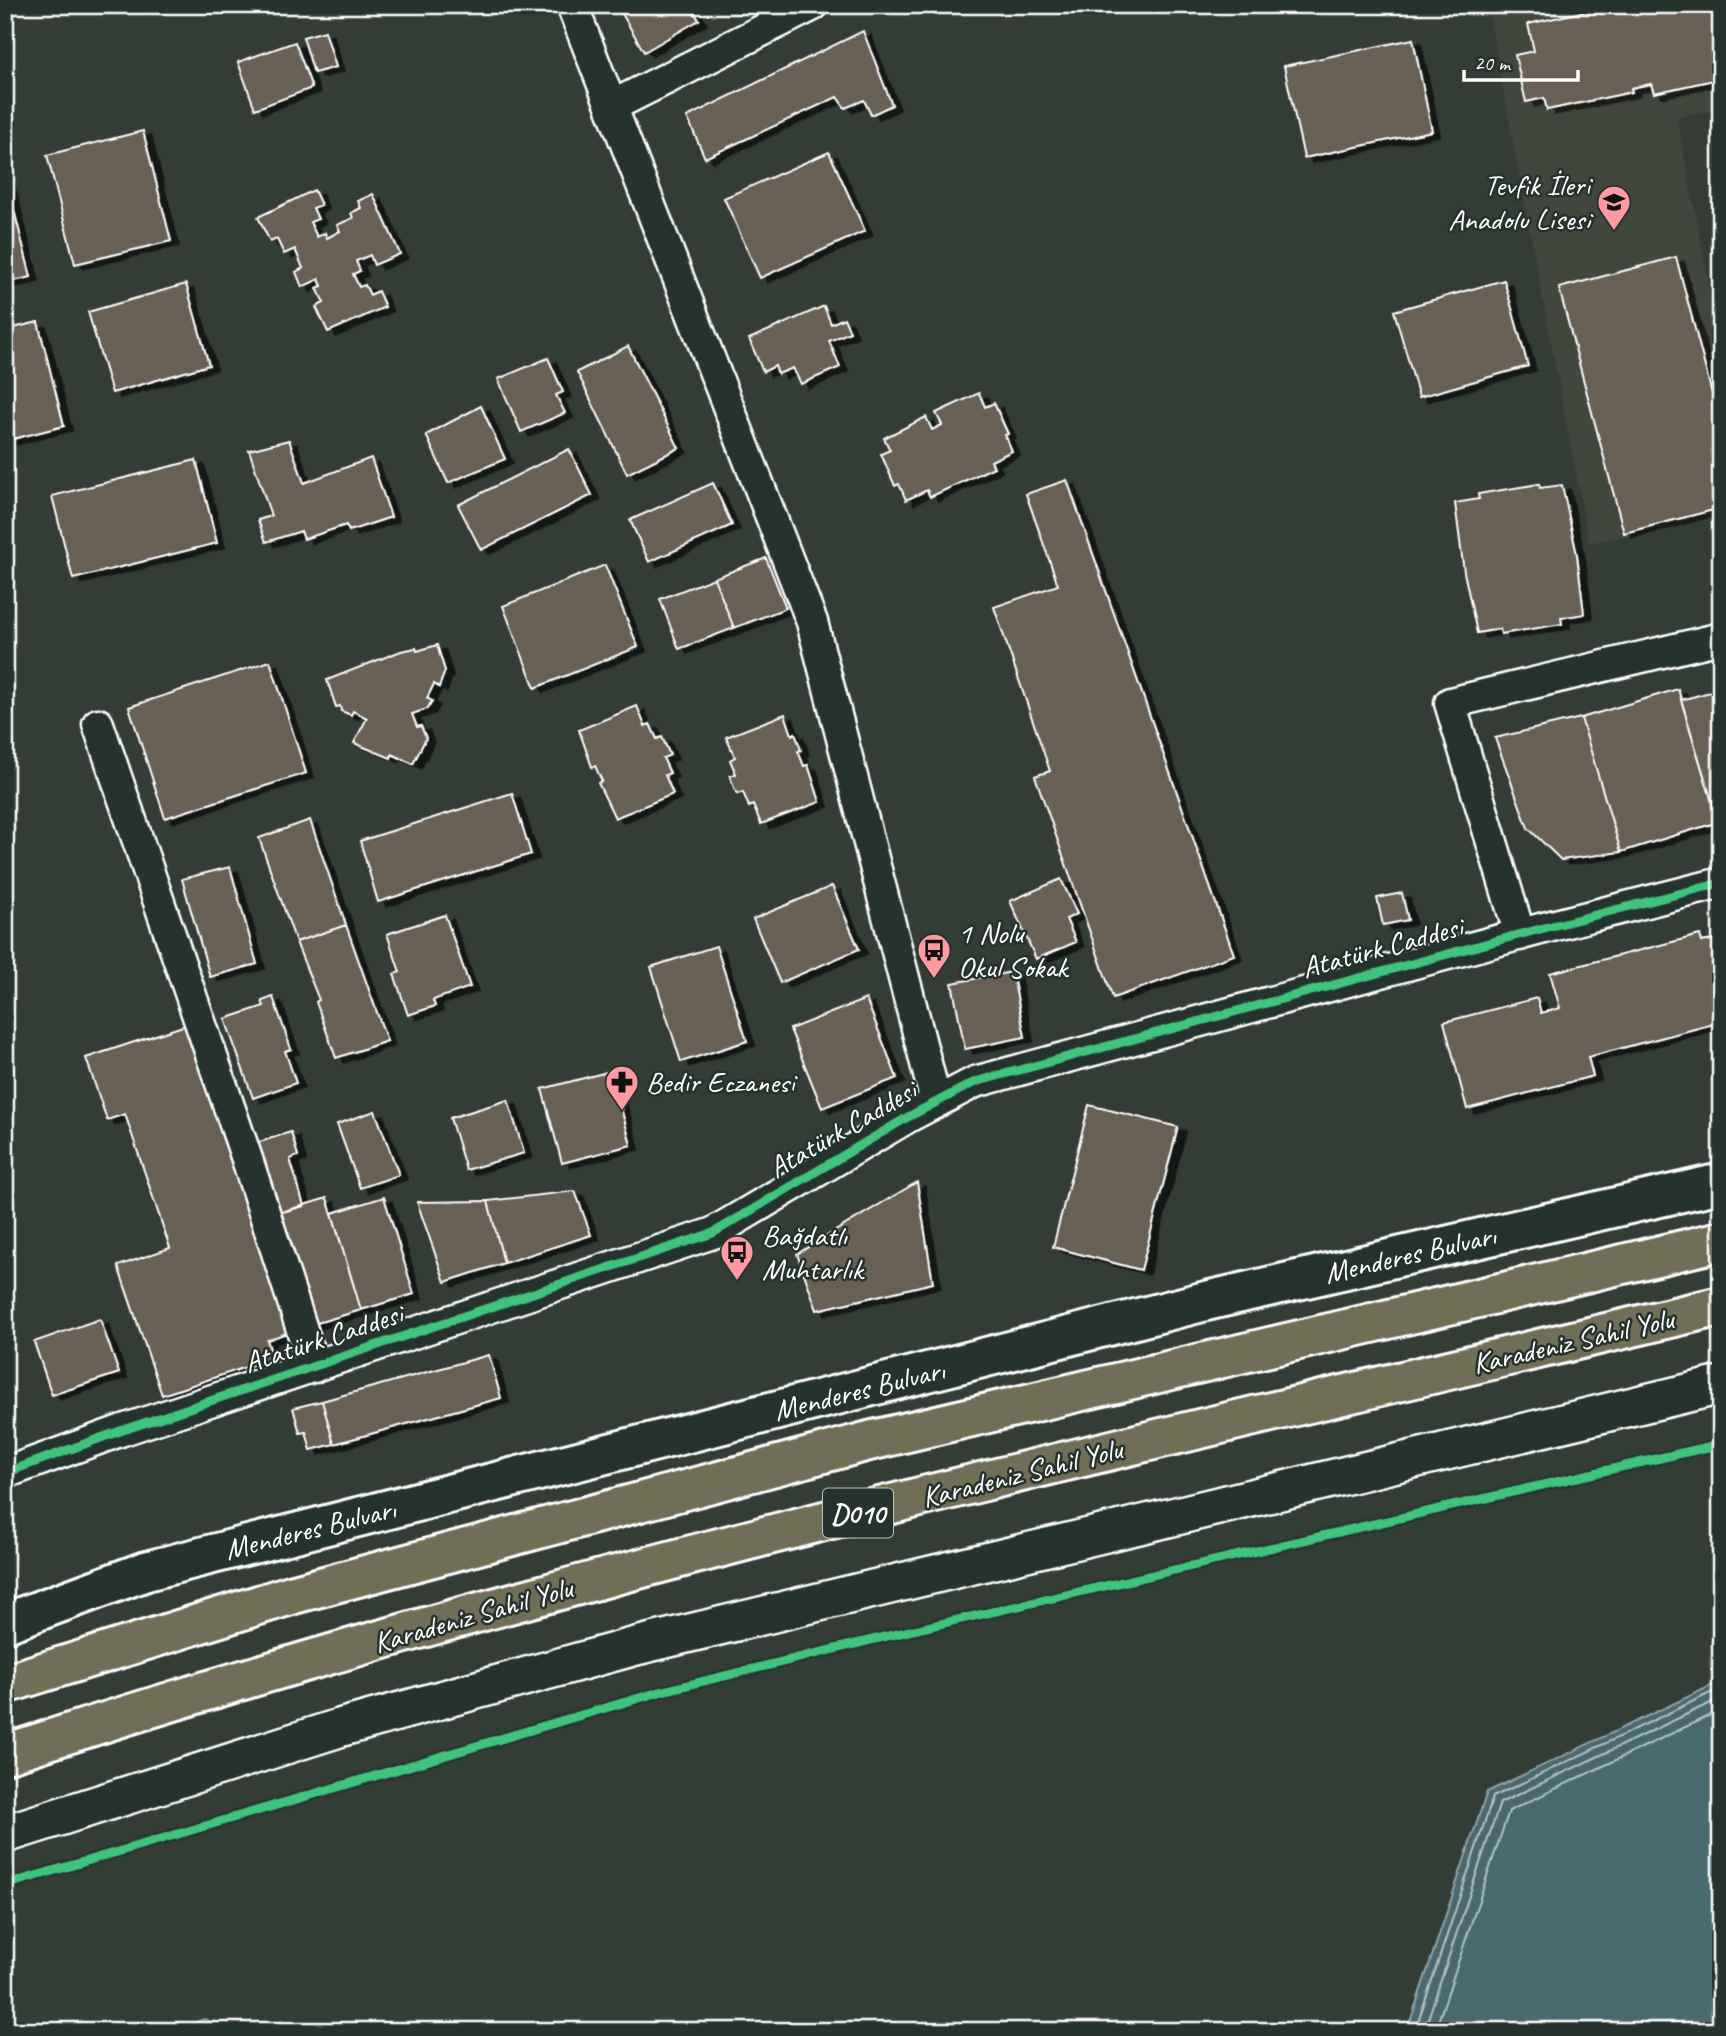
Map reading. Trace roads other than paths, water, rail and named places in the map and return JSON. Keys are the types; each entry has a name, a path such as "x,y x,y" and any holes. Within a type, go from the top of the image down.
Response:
{"highway":[{"path":"5,1684 294,1594 869,1441 1721,1241"},
{"name":"Karadeniz Sahil Yolu","path":"5,1754 149,1707 744,1541 1721,1306"}],"main road":[{"name":"Menderes Bulvarı","path":"5,1623 146,1571 1206,1301 1721,1183"}],"street":[{"path":"572,5 614,105 812,622 936,1102"},
{"path":"614,105 813,5"},
{"path":"1520,935 1450,703 1721,638"},
{"path":"98,724 247,1159 314,1367"},
{"name":"Atatürk Caddesi","path":"5,1473 713,1233 936,1102 975,1082 1721,883"},
{"path":"5,1834 339,1728 636,1646 1721,1385"}],"water":[{"path":"1721,1681 1721,2031 1407,2031 1487,1792"},
{"path":"204,2019 228,2031 174,2031"}],"place":[{"name":"Tevfik İleri Anadolu Lisesi","path":"1614,232"},
{"name":"1 Nolu Okul Sokak","path":"934,980"},
{"name":"Bedir Eczanesi","path":"622,1112"},
{"name":"Bağdatlı Muhtarlık","path":"737,1282"}]}
